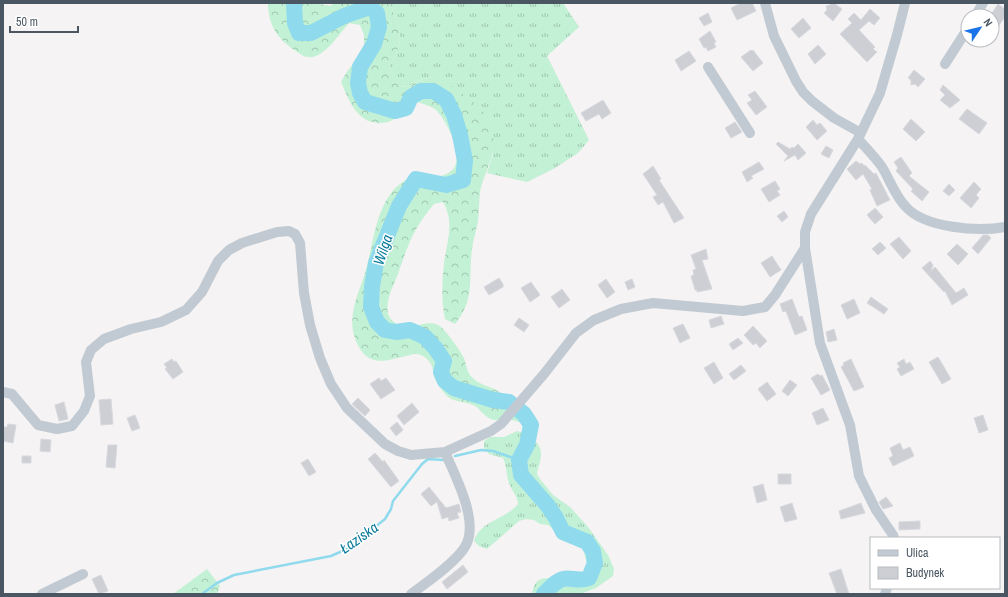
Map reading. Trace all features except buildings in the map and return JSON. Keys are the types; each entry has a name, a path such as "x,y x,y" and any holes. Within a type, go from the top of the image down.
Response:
{"street":[{"path":"765,3 774,36 803,92 834,118 860,136 882,167 905,207 914,215 943,225 986,229 1005,227"},
{"path":"894,537 876,510 859,476 850,425 820,343 805,248 805,232 811,214 860,136 880,93 905,3"},
{"path":"945,64 960,41"},
{"path":"708,67 750,133"},
{"path":"3,392 12,394 38,425 57,429 72,426 84,411 90,396 86,362 91,350 104,339 161,322 186,310 202,292 218,261 229,250 242,243 270,234 289,231 295,234 300,243 304,293 310,325 320,358 331,384 347,408 385,444 398,451 411,455 445,452 491,431 501,424 576,333 594,320 621,309 654,303 743,311 765,307 775,295 805,248"},
{"path":"411,594 452,561 465,547 469,537 469,521 466,507 445,452"},
{"path":"42,594 83,574"}],"green space":[{"path":"268,3 319,3 330,6 334,3 390,3 399,30 400,43 389,68 394,79 399,85 404,87 430,77 442,80 455,88 481,109 489,121 494,138 494,146 480,192 478,222 472,249 469,297 462,315 455,324 445,319 442,298 444,263 449,232 449,217 443,202 434,204 416,229 390,294 387,309 392,321 399,325 409,327 429,323 441,327 464,358 468,372 472,378 481,384 494,389 509,399 521,412 527,423 512,420 493,420 487,417 475,406 456,401 448,397 436,381 431,364 421,355 414,354 383,361 370,359 360,349 353,331 353,312 383,206 397,187 409,178 437,177 445,175 452,170 456,162 457,155 455,146 445,122 436,110 427,105 417,102 392,120 381,123 371,122 364,119 354,109 341,82 364,47 364,35 360,25 349,23 333,43 323,52 313,57 306,57 290,47 279,37 272,25 268,11"},
{"path":"390,3 563,3 579,27 547,56 589,140 578,153 555,168 527,182 487,173 493,154 493,133 444,82 437,78 429,78 403,87 398,85 393,79 389,68 398,49 400,36"},
{"path":"517,431 534,439 541,450 537,474 540,479 553,495 570,507 588,527 608,555 614,569 613,576 596,588 580,594 532,594 535,584 539,580 548,578 574,580 586,578 589,571 583,549 579,543 566,535 559,534 548,525 540,524 534,520 526,519 519,521 487,549 479,546 474,541 477,534 487,524 507,513 518,504 517,498 507,477 503,458 489,454 484,448 484,441 490,437 504,437"},
{"path":"207,569 220,586 217,594 173,594"}],"waterway":[{"name":"Wilga","path":"294,3 295,23 299,33 311,33 344,16 370,7 377,13 379,27 374,44 360,67 358,83 360,93 365,102 395,111 406,108 411,97 421,91 433,91 446,99 454,115 465,161 463,180 446,185 416,179 399,206 376,263 372,286 371,307 377,322 385,330 396,332 410,330 425,337 444,361 441,372 445,381 454,388 493,400 509,402 524,414 531,425 527,445 519,460 521,475 548,506 563,532 587,542 593,551 595,563 589,578 581,580 563,579 557,581 544,594"},
{"name":"Łaziska","path":"455,456 481,450 493,451 519,460"},
{"name":"Łaziska","path":"202,594 217,583 234,575 331,556 349,548 385,519 391,509 393,501 422,464 428,459 443,460"}]}
